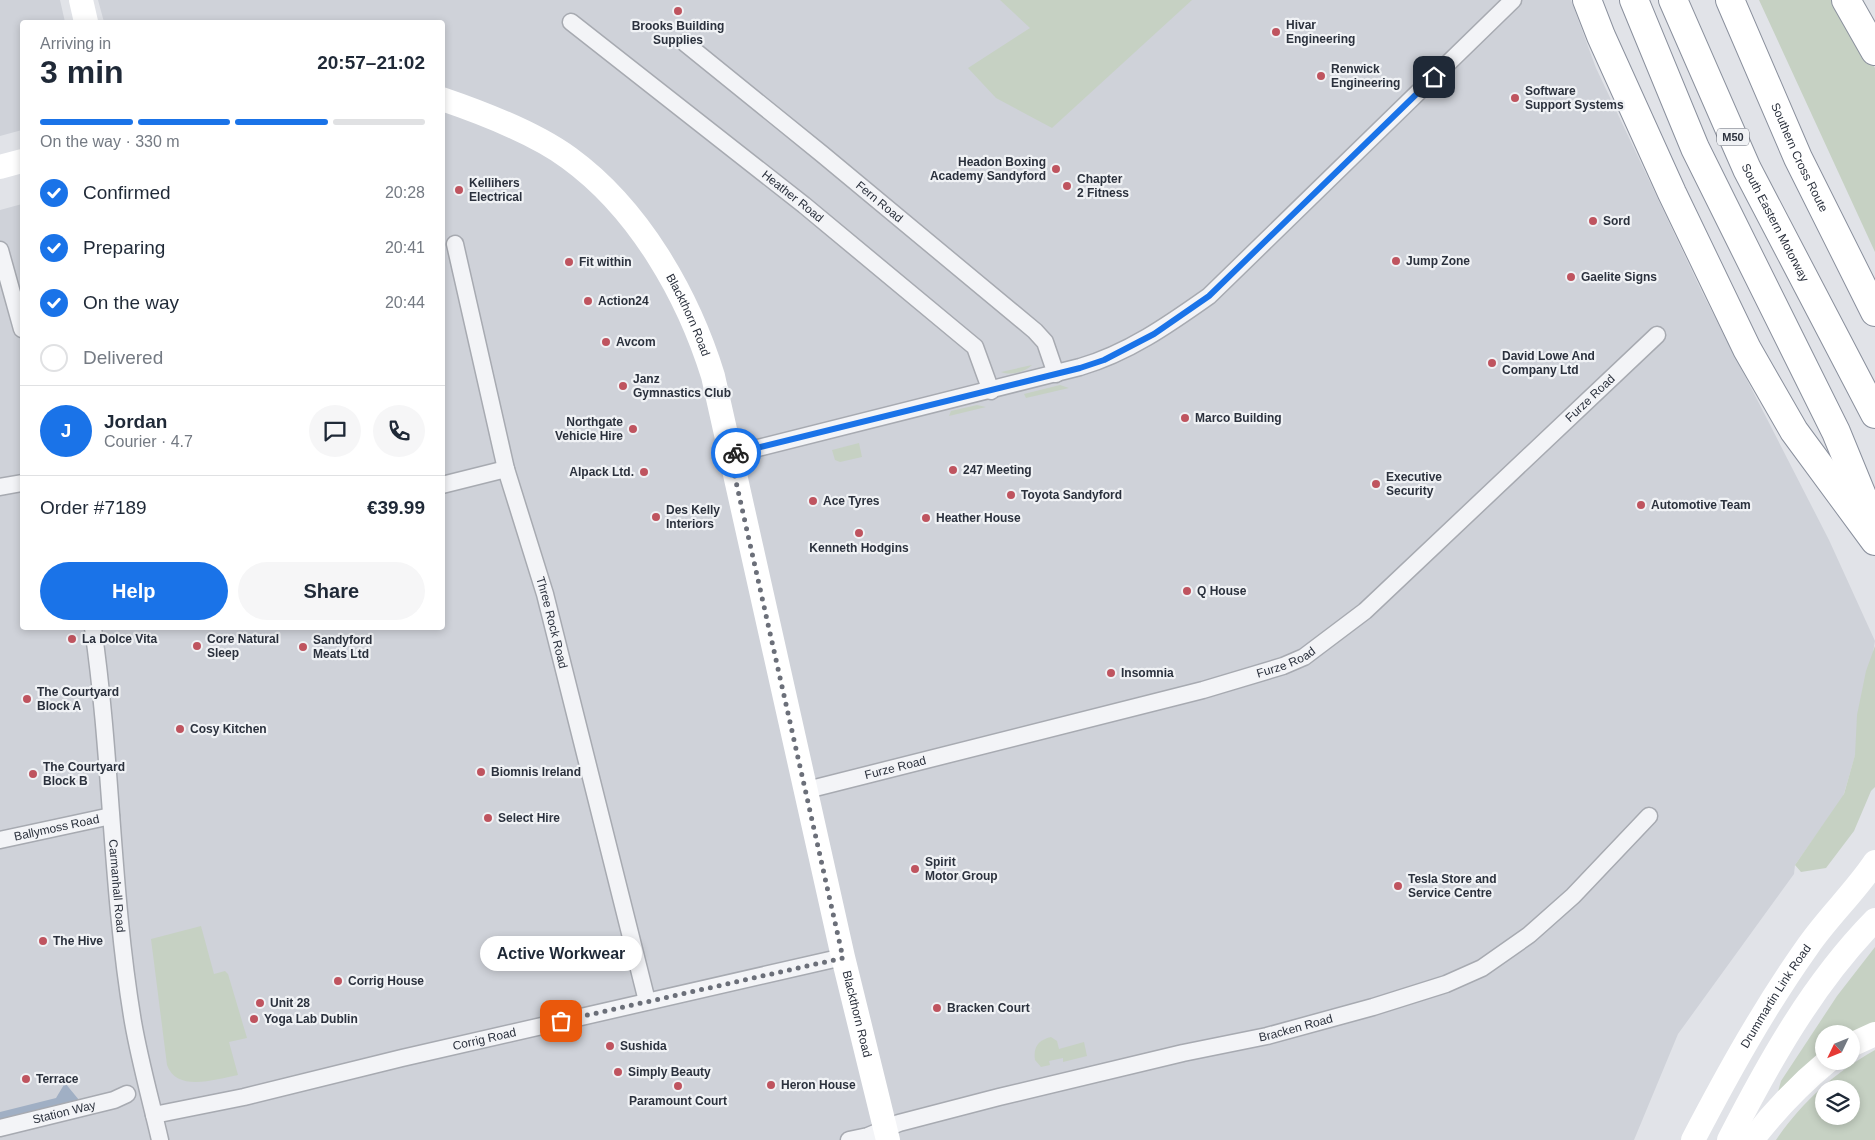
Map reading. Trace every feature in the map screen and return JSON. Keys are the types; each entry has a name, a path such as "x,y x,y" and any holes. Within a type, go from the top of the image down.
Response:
{"highway":[{"path":"1587,0 1672,193 1748,350 1794,431 1875,540"},
{"path":"1634,0 1695,148 1836,432 1875,526"},
{"name":"South Eastern Motorway","path":"1673,0 1747,169 1875,414"},
{"name":"Southern Cross Route","path":"1730,0 1798,158 1875,312"},
{"path":"1846,0 1875,51"}],"street":[{"path":"81,0 86,20"},
{"path":"730,455 1056,374 1112,356 1154,334 1209,296 1513,0"},
{"name":"Heather Road","path":"571,22 804,205 975,347 991,391"},
{"name":"Fern Road","path":"685,43 837,166 1035,331 1045,342 1056,374"},
{"name":"Blackthorn Road","path":"445,100 489,116 569,158 615,200 663,262 686,304 701,338 713,376 843,958 887,1134"},
{"path":"0,167 20,162"},
{"name":"Three Rock Road","path":"455,244 506,469 545,594 647,1001"},
{"path":"0,250 20,322"},
{"name":"Furze Road","path":"807,790 1203,690 1283,666 1304,657 1378,599 1657,335"},
{"path":"445,484 506,469"},
{"path":"0,487 20,483"},
{"name":"Carmanhall Road","path":"94,630 102,690 112,816 133,1022 160,1140"},
{"name":"Ballymoss Road","path":"0,840 112,816"},
{"name":"Bracken Road","path":"849,1140 887,1134 999,1097 1183,1053 1267,1036 1373,1007 1446,984 1488,964 1542,924 1573,896 1649,816"},
{"name":"Drummartin Link Road","path":"1693,1140 1728,1072 1771,1000 1809,944 1875,862"},
{"path":"1729,1140 1797,1018 1854,942 1875,920"},
{"name":"Corrig Road","path":"154,1115 244,1097 647,1001 843,958"},
{"path":"1744,1140 1759,1108 1803,1031 1797,1018"},
{"path":"1860,1041 1875,1034"},
{"path":"1752,1140 1784,1100 1817,1070"},
{"name":"Station Way","path":"0,1128 114,1100 127,1094"}],"shaded area":[{"path":"0,0 60,0 65,20 20,20 20,131 0,136"},
{"path":"98,0 1571,0 1596,68 1702,292 1829,540 1875,641 1857,749 1843,797 1795,865 1794,874 1678,1034 1634,1140 0,1140 0,210 20,205 20,630 445,630 445,20 103,20"}],"green space":[{"path":"1000,0 1192,0 1052,128 996,98 968,68 1030,28"},
{"path":"1759,0 1835,0 1846,14 1875,68 1875,252"},
{"path":"1032,365 1018,373 1009,374 1001,372"},
{"path":"1060,385 1069,388 1026,398 1024,394"},
{"path":"977,405 986,407 949,416 951,411"},
{"path":"859,443 862,457 840,462 835,460 832,450"},
{"path":"1875,646 1875,787 1871,791 1854,831 1826,868 1801,872 1795,865 1844,794 1855,755 1857,715 1866,671"},
{"path":"201,926 214,974 225,971 228,974 247,1038 229,1042 238,1075 209,1081 188,1082 172,1074 167,1065 151,939"},
{"path":"1875,947 1875,1022 1860,1030 1860,1025 1818,1025 1837,996"},
{"path":"1815,1029 1815,1064 1775,1102 1781,1081"},
{"path":"1051,1037 1057,1041 1059,1049 1084,1042 1087,1056 1063,1062 1063,1058 1049,1061 1050,1065 1041,1067 1035,1060 1036,1047 1043,1040"},
{"path":"1875,1050 1875,1140 1776,1140 1815,1094 1815,1125 1860,1125 1860,1080 1832,1080 1844,1070 1860,1070 1860,1059"}],"water":[{"path":"65,1083 79,1100 0,1121 0,1112 56,1098"}],"way so far":[{"path":"561,1021 843,958 807,790 730,455 736,453"}],"place":[{"name":"Brooks Building Supplies","path":"678,11"},
{"name":"Hivar Engineering","path":"1276,32"},
{"name":"Renwick Engineering","path":"1321,76"},
{"name":"Software Support Systems","path":"1515,98"},
{"name":"Headon Boxing Academy Sandyford","path":"1056,169"},
{"name":"Chapter 2 Fitness","path":"1067,186"},
{"name":"Kellihers Electrical","path":"459,190"},
{"name":"Sord","path":"1593,221"},
{"name":"Jump Zone","path":"1396,261"},
{"name":"Fit within","path":"569,262"},
{"name":"Gaelite Signs","path":"1571,277"},
{"name":"Action24","path":"588,301"},
{"name":"Avcom","path":"606,342"},
{"name":"David Lowe And Company Ltd","path":"1492,363"},
{"name":"Janz Gymnastics Club","path":"623,386"},
{"name":"Marco Building","path":"1185,418"},
{"name":"Northgate Vehicle Hire","path":"633,429"},
{"name":"247 Meeting","path":"953,470"},
{"name":"Alpack Ltd.","path":"644,472"},
{"name":"Executive Security","path":"1376,484"},
{"name":"Toyota Sandyford","path":"1011,495"},
{"name":"Ace Tyres","path":"813,501"},
{"name":"Automotive Team","path":"1641,505"},
{"name":"Des Kelly Interiors","path":"656,517"},
{"name":"Heather House","path":"926,518"},
{"name":"Kenneth Hodgins","path":"859,533"},
{"name":"Q House","path":"1187,591"},
{"name":"La Dolce Vita","path":"72,639"},
{"name":"Core Natural Sleep","path":"197,646"},
{"name":"Sandyford Meats Ltd","path":"303,647"},
{"name":"Insomnia","path":"1111,673"},
{"name":"The Courtyard Block A","path":"27,699"},
{"name":"Cosy Kitchen","path":"180,729"},
{"name":"Biomnis Ireland","path":"481,772"},
{"name":"The Courtyard Block B","path":"33,774"},
{"name":"Select Hire","path":"488,818"},
{"name":"Spirit Motor Group","path":"915,869"},
{"name":"Tesla Store and Service Centre","path":"1398,886"},
{"name":"The Hive","path":"43,941"},
{"name":"Corrig House","path":"338,981"},
{"name":"Unit 28","path":"260,1003"},
{"name":"Bracken Court","path":"937,1008"},
{"name":"Yoga Lab Dublin","path":"254,1019"},
{"name":"Active Workwear","path":"561,1021"},
{"name":"Sushida","path":"610,1046"},
{"name":"Simply Beauty","path":"618,1072"},
{"name":"Terrace","path":"26,1079"},
{"name":"Heron House","path":"771,1085"},
{"name":"Paramount Court","path":"678,1086"}],"route":[{"path":"736,453 1080,368 1104,360 1154,334 1209,296 1315,190 1434,77"}]}
